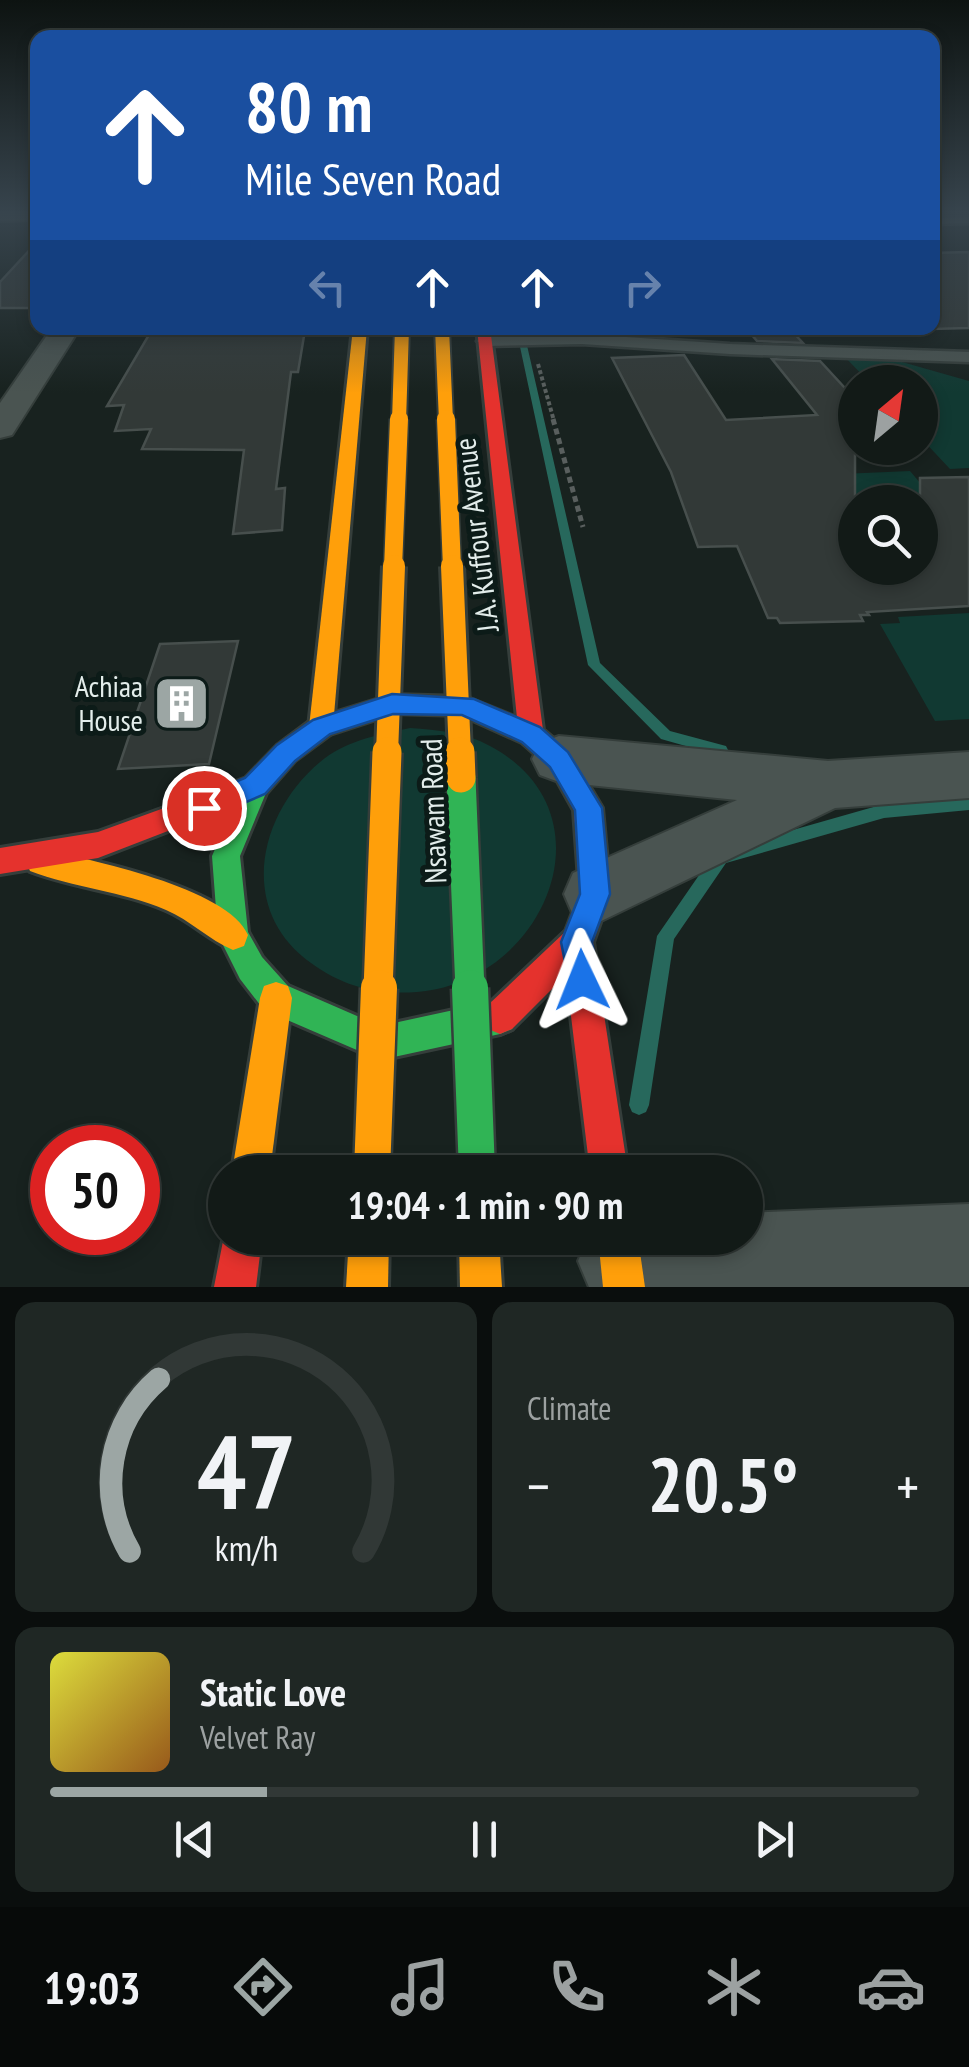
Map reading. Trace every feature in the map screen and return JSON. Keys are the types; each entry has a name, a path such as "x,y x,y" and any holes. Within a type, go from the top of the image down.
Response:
{"main road":[{"path":"322,727 324,660 359,335"},
{"name":"Nsawam Road","path":"373,1155 402,335"},
{"name":"Nsawam Road","path":"442,335 476,1155"},
{"name":"J.A. Kuffour Avenue","path":"484,335 545,747"},
{"path":"586,918 496,1020 380,1042 276,998 251,968 233,935 226,856 255,786 286,753 322,727 392,704 465,706 545,747 588,808 586,918 607,1155"},
{"path":"0,861 33,860 139,831 255,786"},
{"path":"33,860 120,880 178,900 233,935"},
{"path":"253,1155 276,998"},
{"path":"235,1287 240,1255"},
{"path":"367,1287 368,1255"},
{"path":"479,1255 480,1287"}],"street":[{"path":"0,428 61,335"},
{"path":"545,747 828,786 969,776"},
{"path":"586,918 828,786"},
{"path":"621,1262 969,1246"}],"lane":[{"path":"495,335 969,357"}],"path":[{"path":"549,340 534,348 583,527"}],"green space":[{"path":"843,355 913,365 853,365"},
{"path":"938,372 969,381 969,468 950,469 938,456"},
{"path":"910,471 922,485 838,485 838,495 795,476"},
{"path":"969,613 969,719 935,721 880,624 900,623 898,617"},
{"path":"410,728 451,732 481,741 528,775 550,811 556,851 549,890 530,927 500,959 462,981 417,992 388,992 361,988 336,978 311,963 287,941 272,915 265,888 265,859 284,804 302,779 325,758 355,742"}],"building":[{"path":"9,272 30,272 30,308 0,308 0,282"},
{"path":"940,272 969,272 969,328 940,329"},
{"path":"149,335 304,335 298,372 291,372 276,489 285,488 282,530 233,534 244,450 142,449 151,429 115,431 124,405 107,406"},
{"path":"752,335 796,335 803,343 757,341"},
{"path":"684,355 726,420 817,415 772,359 820,361 838,381 838,465 855,465 855,485 838,485 838,585 938,585 938,485 920,485 920,478 969,477 969,606 867,612 869,615 860,615 863,621 780,623 777,618 768,618 737,546 698,547 671,472 612,358"},
{"name":"Achiaa House","path":"238,641 209,764 118,769 160,644"}],"waterway":[{"path":"521,335 594,665 666,735 721,750"},
{"path":"639,1105 666,936 721,857 884,811 969,803"},
{"path":"651,1255 657,1287"}],"traffic: fast":[{"path":"392,704 321,727 286,753 255,786 226,856 233,935 251,968 276,998 380,1043 500,1017"},
{"path":"461,778 476,1155"}],"traffic: slow":[{"path":"321,727 359,335"},
{"path":"373,1155 402,335"},
{"path":"442,335 461,778"},
{"path":"40,862 120,880 178,900 233,935"},
{"path":"253,1155 276,998"},
{"path":"367,1287 368,1255"},
{"path":"480,1255 481,1287"},
{"path":"620,1255 624,1287"}],"traffic: jam":[{"path":"484,335 531,735"},
{"path":"392,704 465,706 531,735 559,759 588,808 595,894 577,942 500,1017"},
{"path":"0,861 98,845 255,786"},
{"path":"577,942 607,1155"},
{"path":"235,1287 240,1255"}],"place":[{"name":"Achiaa House","path":"182,704"}],"route":[{"path":"204,808 255,786 286,753 322,727 392,704 465,706 531,734 559,760 588,808 595,894 577,942 582,980"}]}
